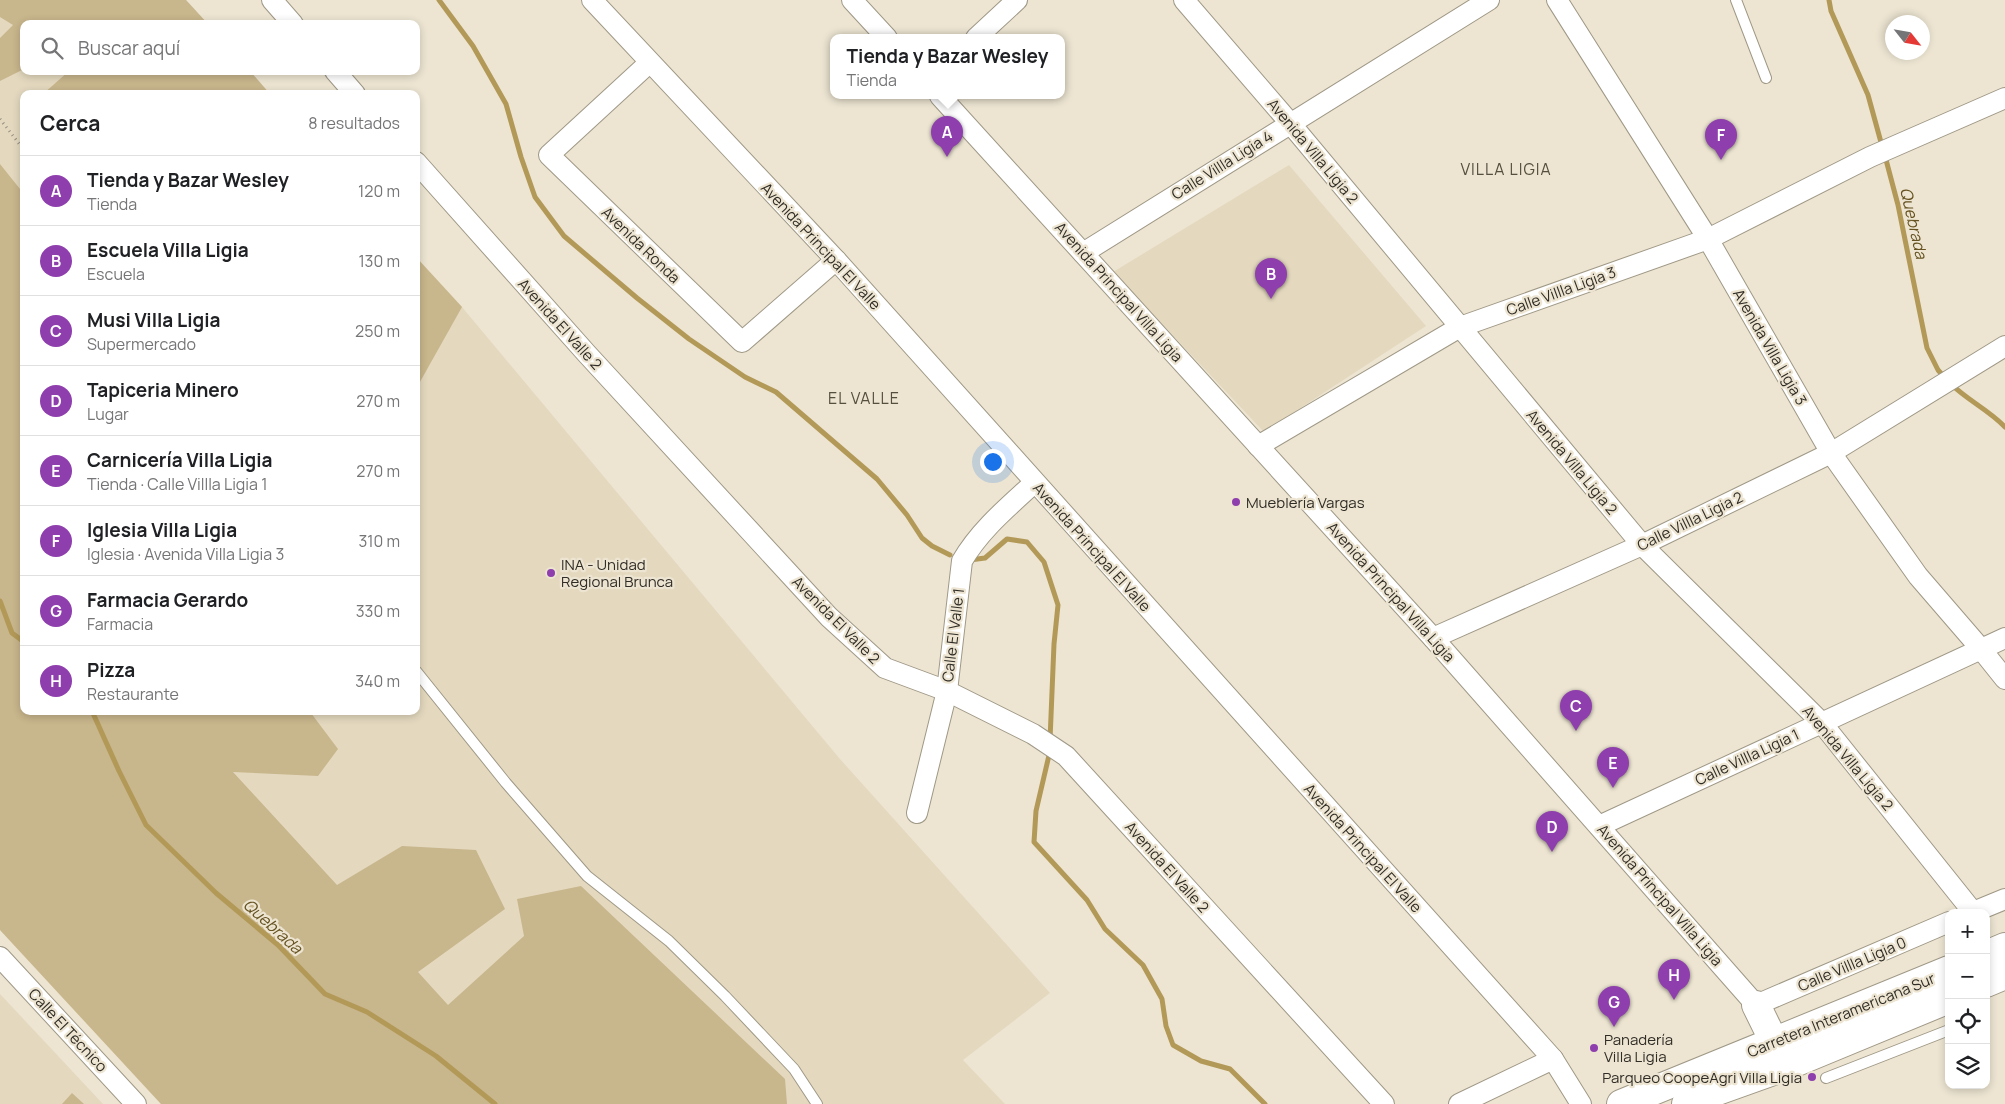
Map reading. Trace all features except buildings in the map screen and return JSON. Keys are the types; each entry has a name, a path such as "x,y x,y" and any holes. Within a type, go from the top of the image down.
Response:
{"highway":[{"path":"1988,954 2005,947"},
{"name":"Carretera Interamericana Sur","path":"1686,1104 1780,1054 1945,972"},
{"path":"1990,981 2005,975"},
{"name":"Carretera Interamericana Sur","path":"1780,1054 1945,1000"},
{"path":"1756,1005 1780,1054"},
{"name":"Carretera Interamericana Sur","path":"1621,1104 1718,1087"}],"street":[{"path":"272,0 290,20"},
{"name":"Avenida Principal El Valle","path":"592,0 649,63 836,260 1034,483 1553,1059 1581,1104"},
{"path":"852,0 883,34"},
{"path":"980,34 1017,0"},
{"name":"Avenida Villa Ligia 2","path":"1184,0 1290,123 1642,545 1821,722 1970,909"},
{"name":"Calle Villla Ligia 4","path":"1083,252 1489,0"},
{"name":"Avenida Villa Ligia 3","path":"1557,0 1708,239 1832,453 1918,576 1982,649 2005,679"},
{"name":"Avenida Ronda","path":"649,63 549,155 742,342 836,260"},
{"path":"338,75 352,90"},
{"name":"Calle Villla Ligia 3","path":"1258,446 1460,328 1708,239 1873,155 2005,98"},
{"name":"Avenida Principal Villa Ligia","path":"943,99 1433,638 1756,1005"},
{"name":"Avenida El Valle 2","path":"420,166 587,354 829,617 885,668 947,691 1040,739 1061,753 1384,1104"},
{"name":"Calle Villla Ligia 2","path":"1433,638 1642,545 1832,453 2005,346"},
{"name":"Calle El Valle 1","path":"917,813 947,691 962,561 970,548 995,518 1034,483"},
{"name":"Calle Villla Ligia 1","path":"1599,826 2005,638"},
{"path":"1980,909 2005,899"},
{"name":"Calle Villla Ligia 0","path":"1756,1005 1945,924"},
{"name":"Calle El Técnico","path":"0,957 136,1104"},
{"path":"1460,1104 1553,1059"}],"lane":[{"path":"1736,0 1766,78"},
{"path":"420,676 506,783 587,876 669,941 725,996 794,1069 817,1104"},
{"path":"1826,1078 1945,1032"}],"path":[{"path":"0,119 20,145"}],"shaded area":[{"name":"INA - Unidad Regional Brunca","path":"0,0 186,0 204,20 20,20 20,75 253,75 267,90 20,90 20,715 420,715 420,261 462,307 840,759 1050,993 963,1060 1005,1104 161,1104 0,930"},
{"path":"0,0 186,0 204,20 20,20 20,71 0,81 0,38 13,25 0,17"},
{"path":"64,75 253,75 267,90 48,90"},
{"path":"0,164 20,189 20,715 312,715 338,749 318,776 233,772 337,885 402,846 476,850 505,909 418,972 448,1005 524,936 517,899 581,886 785,1079 787,1104 161,1104 0,930"},
{"path":"1289,165 1426,326 1264,432 1113,272"},
{"path":"420,261 462,307 420,382"},
{"path":"0,994 103,1104 0,1104"},
{"path":"72,1093 84,1104 62,1104"}],"waterway":[{"path":"439,0 473,46 506,104 535,197 564,236 689,339 745,377 776,392 877,479 907,515 922,538 932,546 950,555"},
{"name":"Quebrada","path":"1829,0 1831,11 1868,95 1882,146"},
{"name":"Quebrada","path":"1885,156 1898,205 1927,348 1938,370 1945,378"},
{"name":"Quebrada","path":"1951,384 2005,427"},
{"path":"970,560 985,558 1007,539 1027,542 1044,562 1058,605 1054,644 1050,740"},
{"name":"Quebrada","path":"0,601 12,633 20,639"},
{"name":"Quebrada","path":"94,715 146,825 216,893 278,945 325,994 367,1012 436,1056 495,1104"},
{"path":"1050,751 1036,811 1034,842 1087,900 1105,929 1143,965 1162,999 1166,1026 1173,1045 1201,1061 1230,1069 1265,1104"}],"place":[{"name":"Tienda y Bazar Wesley","path":"947,157"},
{"name":"Iglesia Villa Ligia","path":"1721,160"},
{"name":"Escuela Villa Ligia","path":"1271,299"},
{"name":"Mueblería Vargas","path":"1236,502"},
{"name":"INA - Unidad Regional Brunca","path":"551,573"},
{"name":"Musi Villa Ligia","path":"1576,731"},
{"name":"Carnicería Villa Ligia","path":"1613,788"},
{"name":"Tapiceria Minero","path":"1552,852"},
{"name":"Pizza","path":"1674,1000"},
{"name":"Farmacia Gerardo","path":"1614,1027"},
{"name":"Panadería Villa Ligia","path":"1594,1048"},
{"name":"Parqueo CoopeAgri Villa Ligia","path":"1812,1077"}],"district":[{"name":"VILLA LIGIA","path":"1506,169"},
{"name":"EL VALLE","path":"864,398"}]}
